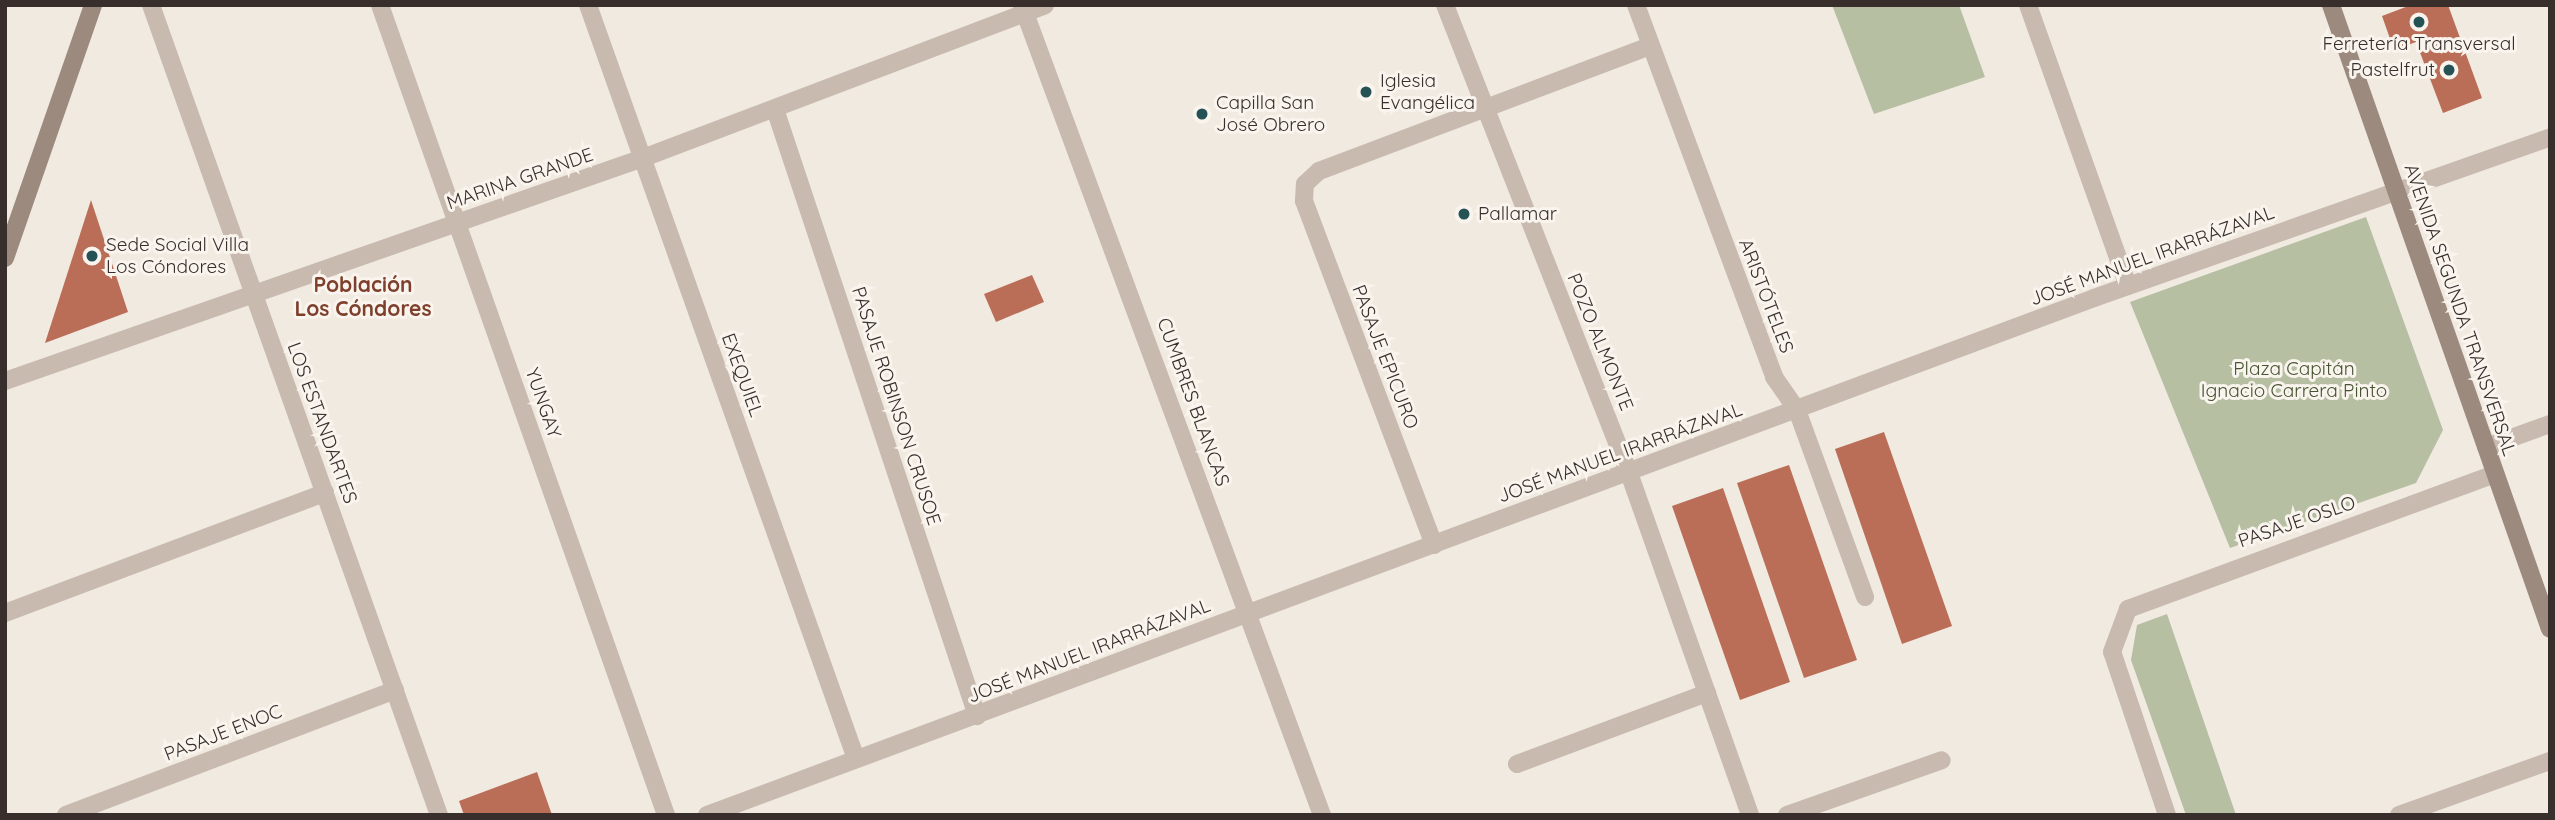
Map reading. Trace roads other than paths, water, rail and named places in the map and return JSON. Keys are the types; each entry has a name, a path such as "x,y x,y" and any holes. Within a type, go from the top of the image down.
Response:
{"main road":[{"path":"5,258 93,5"},
{"name":"AVENIDA SEGUNDA TRANSVERSAL","path":"2331,5 2550,629"}],"street":[{"name":"LOS ESTANDARTES","path":"151,5 439,815"},
{"name":"YUNGAY","path":"380,5 666,815"},
{"name":"EXEQUIEL","path":"588,5 856,759"},
{"name":"MARINA GRANDE","path":"5,381 643,158 775,109 1024,9 1045,5"},
{"name":"POZO ALMONTE","path":"1445,5 1629,472 1750,815"},
{"name":"ARISTÓTELES","path":"1636,5 1774,377 1797,410 1865,597"},
{"path":"2028,5 2129,286"},
{"name":"CUMBRES BLANCAS","path":"1024,9 1322,815"},
{"path":"1486,108 1649,46"},
{"name":"PASAJE EPICURO","path":"1434,545 1304,201 1305,184 1319,171 1486,108"},
{"name":"PASAJE ROBINSON CRUSOE","path":"775,109 977,716"},
{"name":"JOSÉ MANUEL IRARRÁZAVAL","path":"707,815 727,811 856,759 2129,286 2397,194 2550,137"},
{"path":"2486,447 2550,424"},
{"name":"PASAJE OSLO","path":"2167,815 2115,668 2113,636 2119,621 2155,594 2496,474"},
{"path":"5,613 325,493"},
{"name":"PASAJE ENOC","path":"66,815 395,690"},
{"path":"1517,764 1707,693"},
{"path":"1787,815 1941,760"},
{"path":"2399,815 2550,761"}],"place":[{"name":"Ferretería Transversal","path":"2419,22"},
{"name":"Pastelfrut","path":"2449,70"},
{"name":"Iglesia Evangélica","path":"1366,92"},
{"name":"Capilla San José Obrero","path":"1202,114"},
{"name":"Pallamar","path":"1464,214"},
{"name":"Sede Social Villa Los Cóndores","path":"92,256"}],"district":[{"name":"Población Los Cóndores","path":"363,296"}],"park label":[{"name":"Plaza Capitán Ignacio Carrera Pinto","path":"2294,380"}]}
